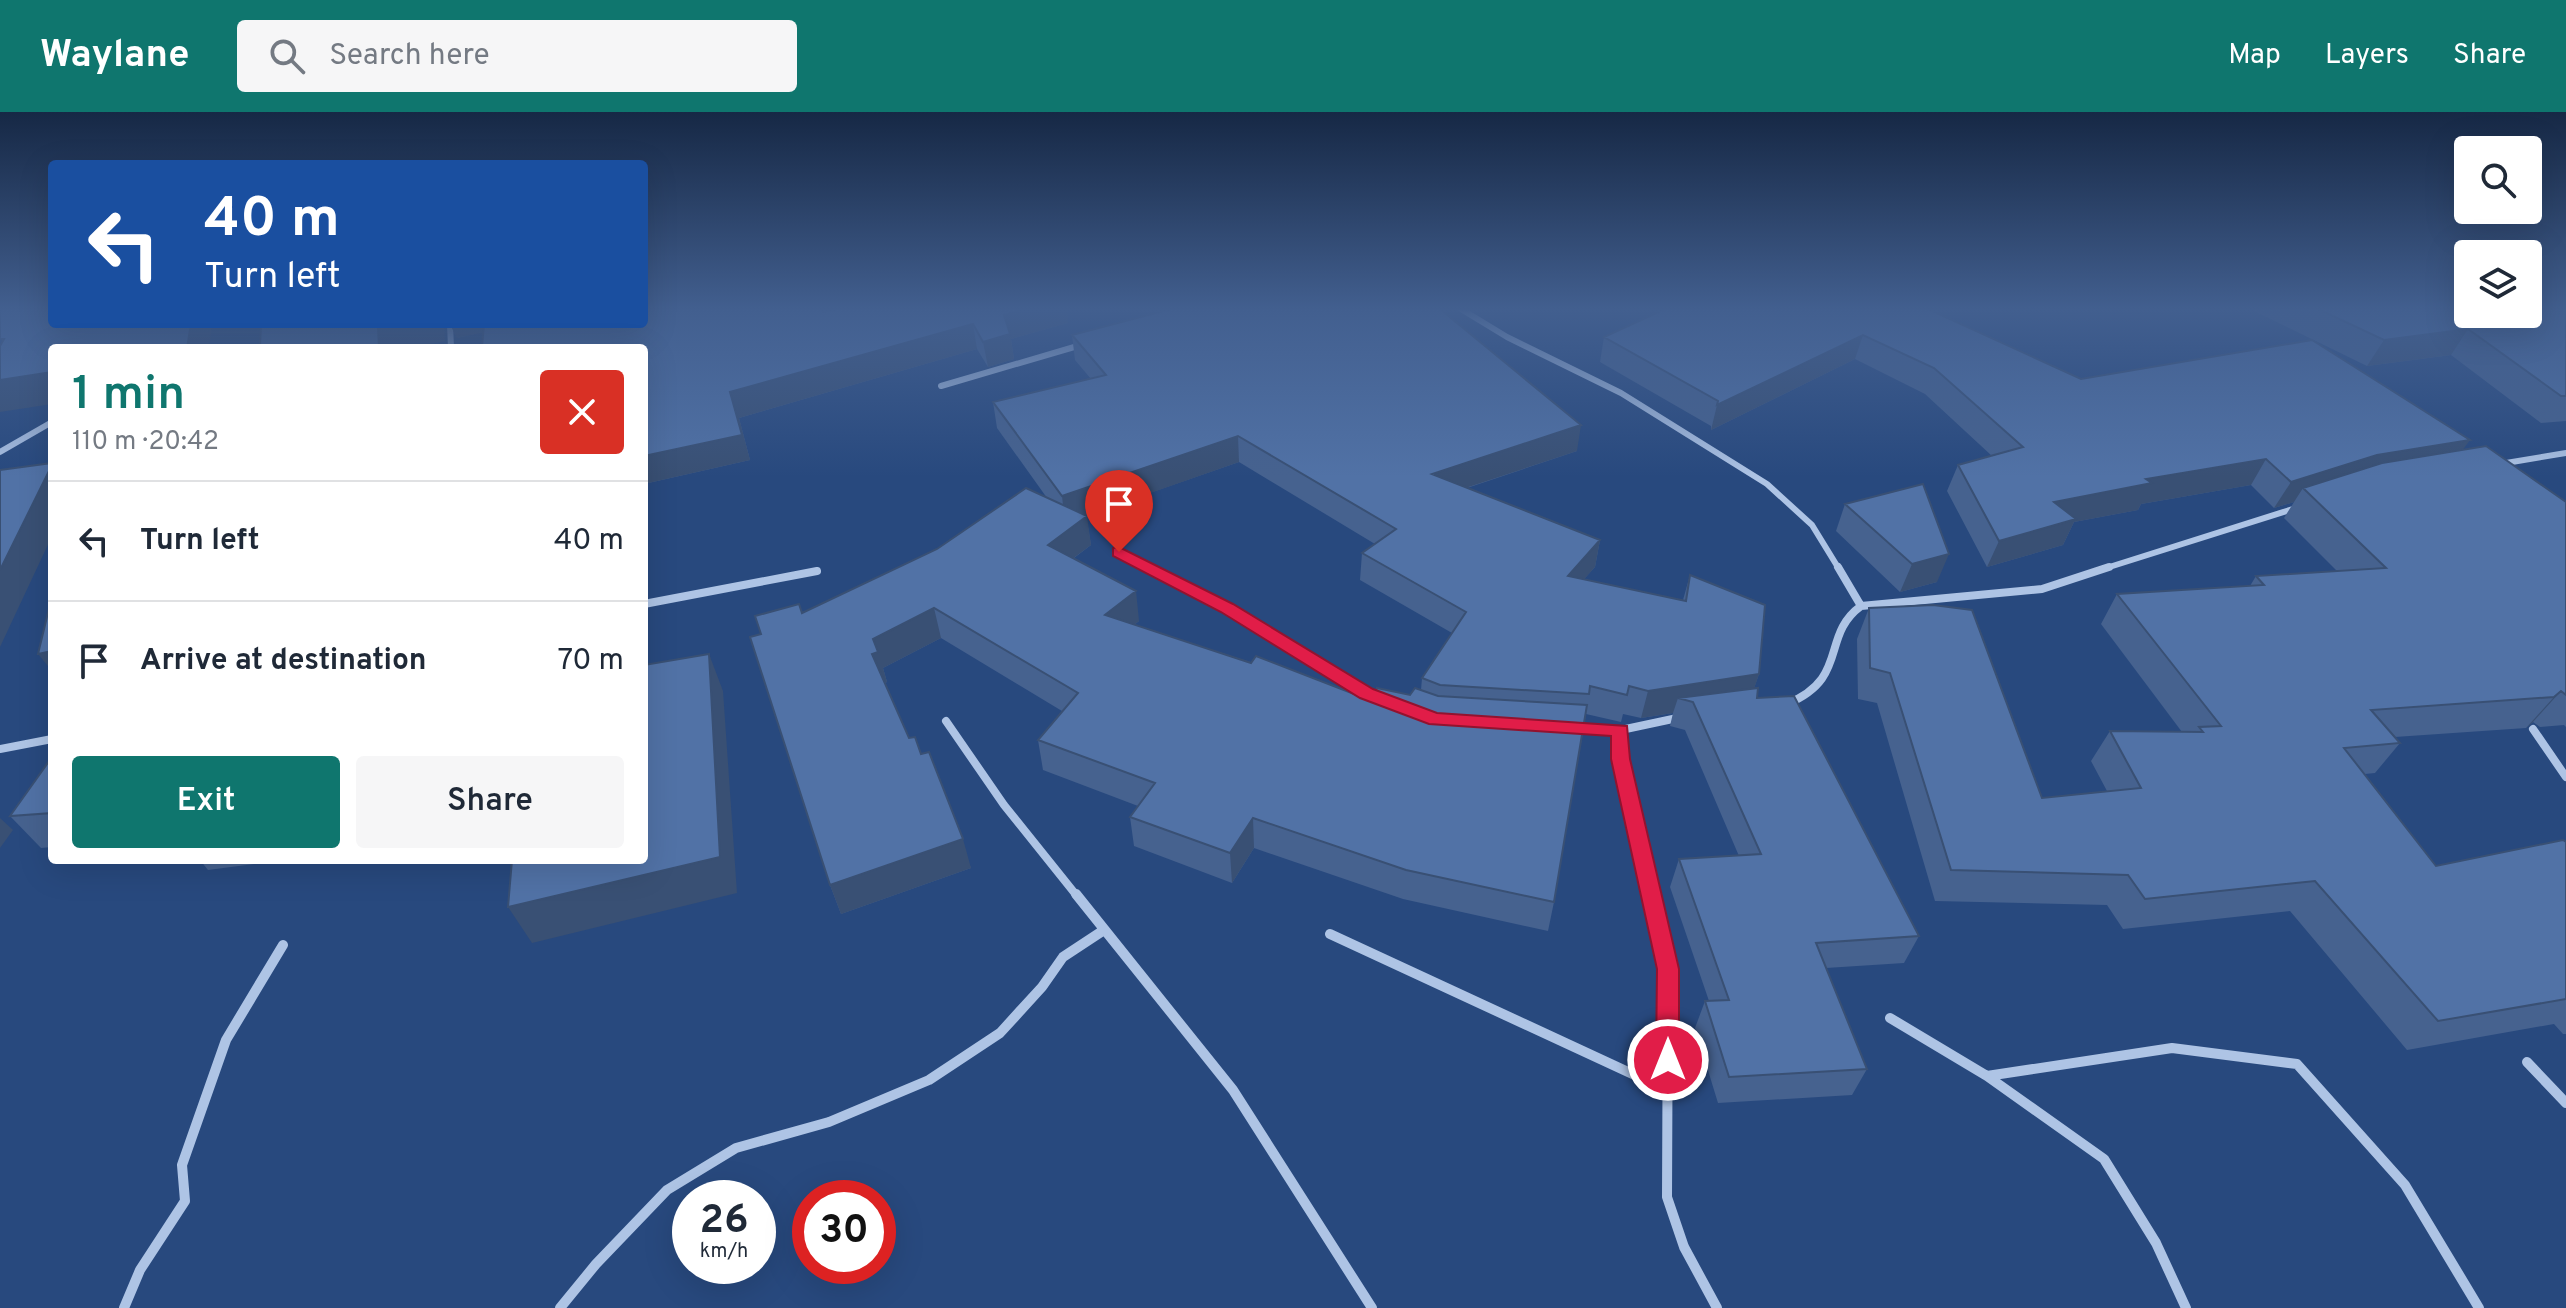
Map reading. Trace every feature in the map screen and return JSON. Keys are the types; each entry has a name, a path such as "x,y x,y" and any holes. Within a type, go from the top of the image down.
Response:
{"street":[{"path":"941,386 1015,365"},
{"path":"1564,365 1621,393 1767,484 1812,525 1861,606"},
{"path":"0,452 48,424"},
{"path":"2492,465 2566,453"},
{"path":"1770,706 1807,696 1822,683 1849,615 1861,606 2042,589 2303,506"},
{"path":"1119,552 1227,608 1367,694 1394,704"},
{"path":"648,603 817,571"},
{"path":"1563,727 1621,730 1699,715"},
{"path":"946,721 1004,805 1233,1090 1372,1308"},
{"path":"2533,729 2566,777"},
{"path":"1621,730 1620,759 1668,969 1667,1197 1684,1247 1717,1308"},
{"path":"0,749 48,740"},
{"path":"560,1308 596,1264 667,1190 736,1148 829,1122 929,1080 1000,1033 1042,987 1063,957 1104,930"},
{"path":"1330,934 1667,1090"},
{"path":"124,1308 140,1270 185,1201 182,1165 226,1040 283,945"},
{"path":"1890,1018 1987,1076 2104,1159 2156,1243 2186,1308"},
{"path":"1987,1076 2172,1048 2297,1064 2405,1185 2479,1308"},
{"path":"2527,1062 2566,1103"}],"building":[{"path":"0,365 48,365 48,373 0,380"},
{"path":"648,365 827,365 730,392 742,435 648,455"},
{"path":"1097,365 1508,365 1581,425 1432,474 1600,540 1568,576 1686,601 1690,575 1765,605 1759,674 1648,691 1629,686 1627,695 1590,686 1589,694 1440,685 1422,678 1466,612 1362,553 1396,529 1238,436 1062,496 993,402 1106,375"},
{"path":"1654,365 1801,365 1717,405 1718,401"},
{"path":"1927,365 2050,365 2081,379 2165,365 2351,365 2470,440 2377,455 2291,482 2266,459 2146,479 2152,483 2054,502 2076,519 1999,541 1958,465 2023,447"},
{"path":"2518,365 2566,365 2566,396 2561,396"},
{"path":"2486,446 2566,502 2566,695 2561,691 2554,697 2371,710 2400,743 2344,748 2436,866 2563,840 2566,842 2566,999 2438,1021 2315,881 2145,899 2128,875 1951,870 1890,673 1870,668 1869,608 1933,605 1972,610 2042,798 2141,788 2110,731 2203,732 2199,727 2221,726 2117,594 2264,585 2256,576 2386,568 2303,488 2382,463"},
{"path":"48,464 48,473 0,570 0,470"},
{"path":"1923,484 1949,554 1912,564 1845,504"},
{"path":"1026,488 1087,516 1048,545 1136,591 1105,615 1251,663 1256,656 1372,701 1377,688 1410,695 1415,688 1438,696 1587,705 1554,902 1406,870 1253,818 1230,853 1130,817 1155,783 1038,740 1078,693 934,608 873,639 878,652 872,654 909,738 915,737 921,754 929,752 963,839 830,885 750,637 761,634 755,616 799,604 802,613 937,549"},
{"path":"48,613 48,652 38,654"},
{"path":"709,654 720,857 508,907 512,864 648,864 648,664"},
{"path":"1758,688 1757,698 1794,696 1919,936 1816,943 1867,1069 1729,1077 1705,1001 1729,1000 1679,859 1761,854 1693,702 1678,698"},
{"path":"48,763 48,813 10,816"}],"route":[{"path":"1119,552 1227,608 1367,694 1436,719 1621,730 1620,759 1668,969 1668,1060"}]}
